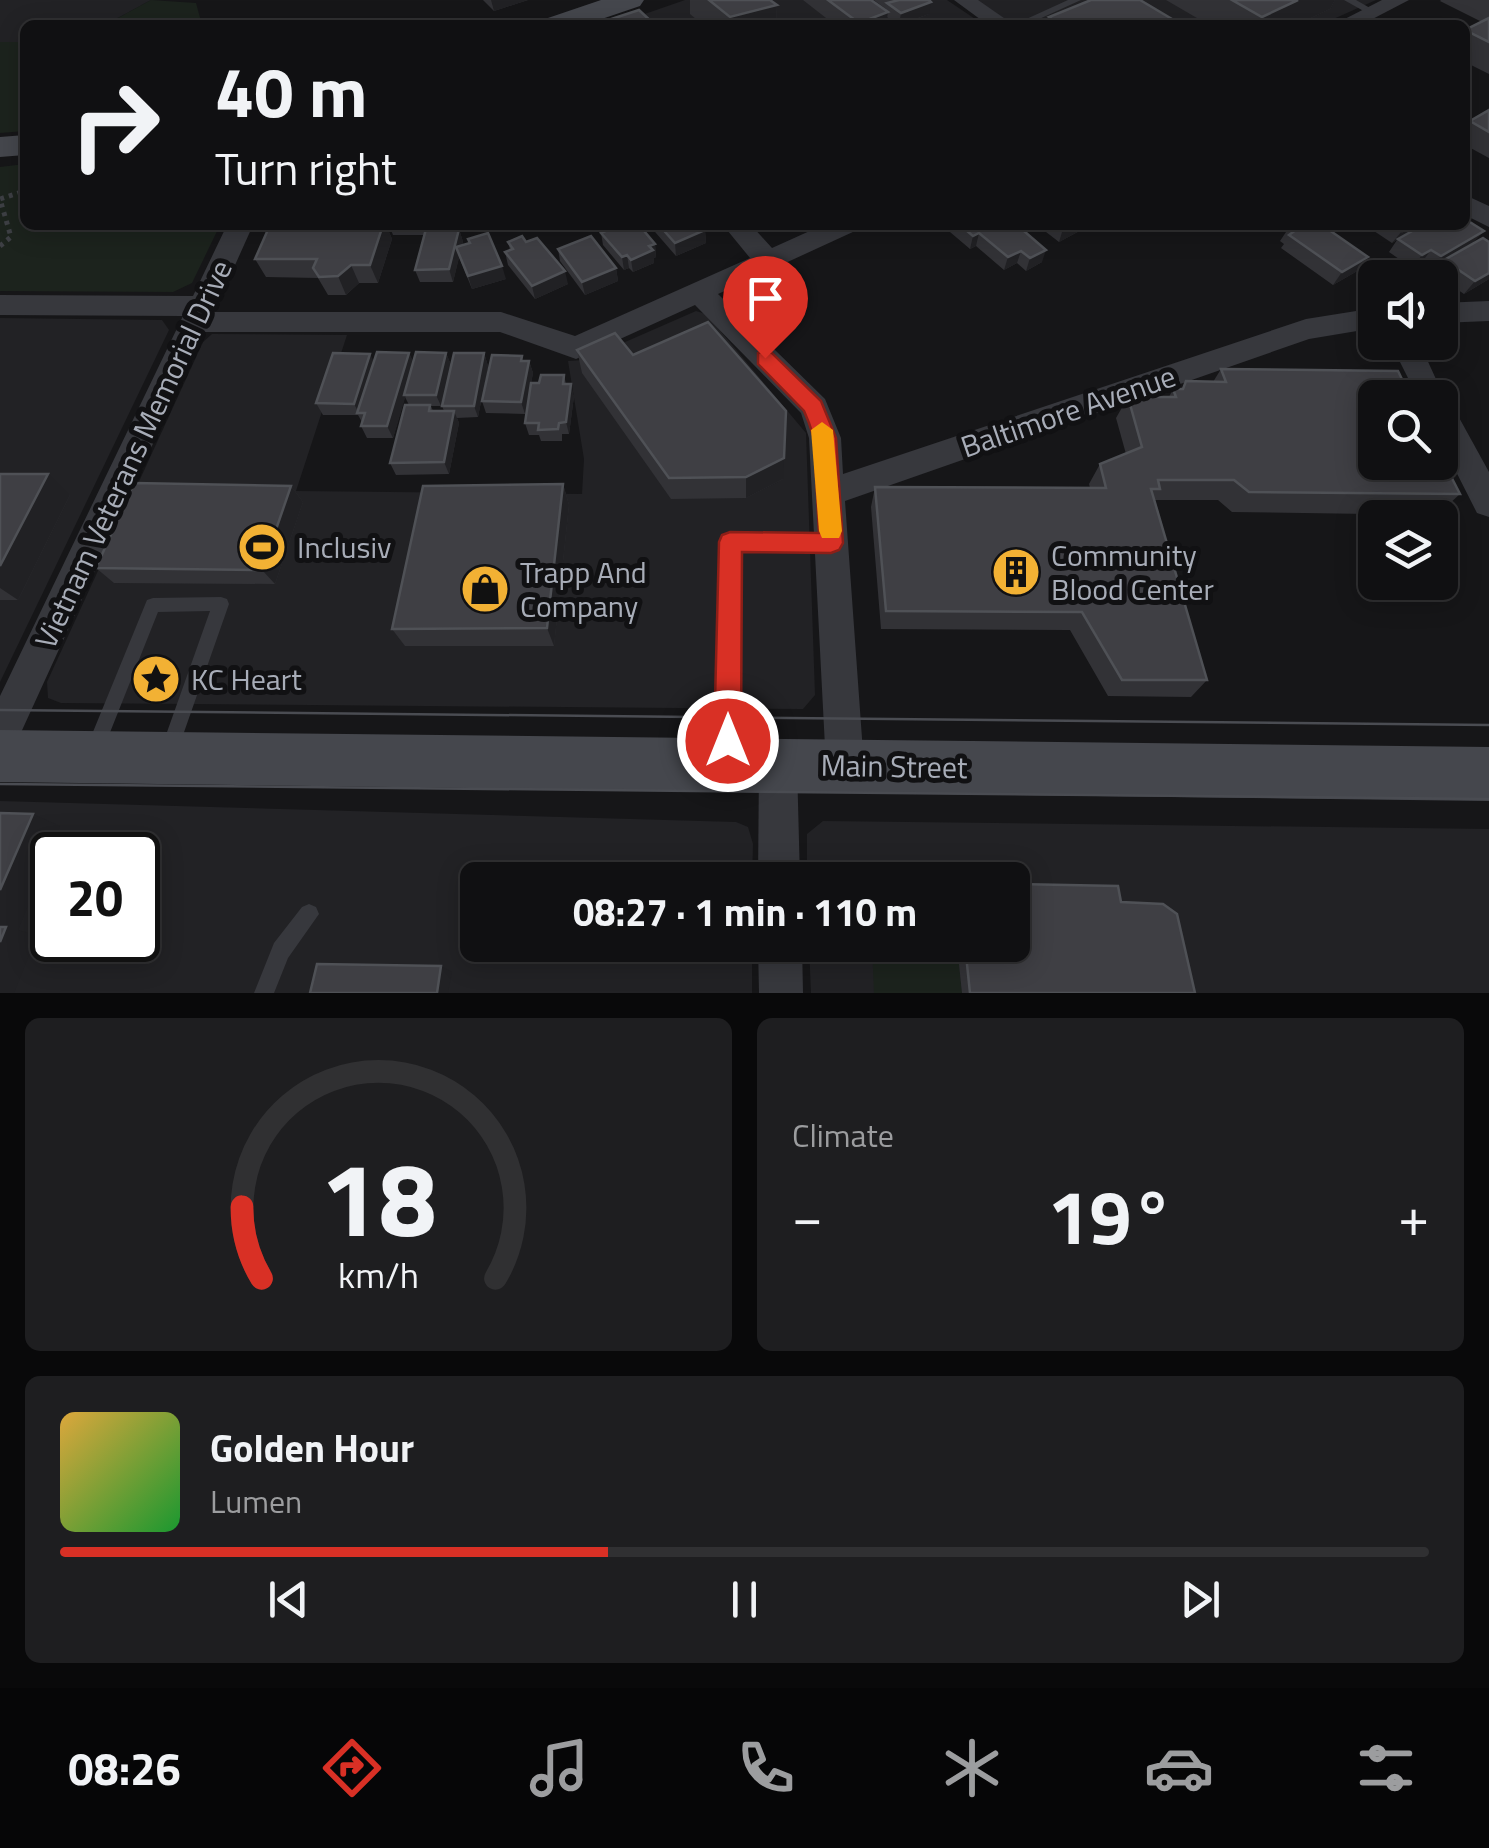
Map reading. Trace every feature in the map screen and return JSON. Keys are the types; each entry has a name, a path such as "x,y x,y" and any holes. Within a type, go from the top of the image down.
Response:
{"main road":[{"path":"570,20 630,0"},
{"name":"Main Street","path":"0,756 1489,774"}],"street":[{"path":"964,0 995,20"},
{"path":"1355,20 1398,0"},
{"name":"Vietnam Veterans Memorial Drive","path":"0,737 238,230"},
{"path":"740,230 768,261"},
{"path":"0,305 501,322 576,348 835,230"},
{"path":"700,293 814,407 825,438 845,766"},
{"path":"1458,312 1489,311"},
{"name":"Baltimore Avenue","path":"828,493 1306,328 1358,320"},
{"path":"1458,444 1489,503"},
{"path":"753,765 775,862"},
{"path":"780,962 781,993"}],"lane":[{"path":"1030,20 1076,0"},
{"path":"1349,0 1372,12"},
{"path":"753,765 730,542 832,552"},
{"path":"92,757 153,605 221,604 167,758"},
{"path":"264,993 271,964 281,946 309,914"}],"path":[{"path":"0,199 11,237 0,246"}],"shaded area":[{"path":"0,0 151,0 114,20 20,20 20,42 0,42"},
{"path":"151,0 196,3 201,20 114,20"},
{"path":"685,0 947,0 977,20 627,20"},
{"path":"976,0 1111,0 1144,20 1006,20"},
{"path":"1140,0 1376,0 1331,20 1174,20"},
{"path":"0,42 20,42 20,131 0,133"},
{"path":"20,165 20,230 218,230 192,283 173,292 0,291 0,167"},
{"path":"696,311 706,314 806,433 815,695 803,709 61,703 48,698 47,682 203,342 212,334 347,335 296,491 582,494 584,459 568,361 584,360"},
{"path":"0,318 162,320 169,330 0,682"},
{"path":"0,801 736,822 748,827 752,862 460,862 460,962 752,962 752,993 0,993"},
{"path":"823,821 1489,829 1489,993 811,993 810,962 1030,962 1030,862 807,862 807,834"},
{"path":"873,962 959,962 962,993 874,993"}],"building":[{"path":"709,0 770,0 777,5 730,17"},
{"path":"828,0 871,0 888,12 867,20 855,20"},
{"path":"1091,0 1140,0 1174,20 1054,20 1049,17"},
{"path":"1232,0 1298,0 1262,17"},
{"path":"931,2 901,13 887,3"},
{"path":"639,10 650,20 608,20"},
{"path":"1489,18 1489,42 1470,32 1470,28"},
{"path":"1489,110 1489,132 1470,121"},
{"path":"1470,222 1484,231 1441,256 1431,250 1422,255 1398,239 1414,230 1470,230"},
{"path":"268,230 381,230 370,265 351,265 338,276 319,277 313,268 317,259 255,259"},
{"path":"426,230 459,230 449,269 415,270"},
{"path":"643,230 655,244 649,246 653,250 631,260 627,255 622,257 601,233"},
{"path":"663,230 705,230 675,243"},
{"path":"966,230 1023,230 1046,250 1030,258 1021,251 1008,257 979,233 973,236"},
{"path":"1290,230 1329,230 1368,257 1342,272 1289,235 1293,232"},
{"path":"488,233 502,266 468,276 456,247"},
{"path":"522,236 526,242 537,238 565,271 532,286 505,252 513,249 508,242"},
{"path":"591,236 616,268 582,282 558,249"},
{"path":"1483,238 1489,242 1489,273 1475,281 1458,269 1458,260 1444,260"},
{"path":"708,322 786,411 784,458 746,477 669,478 577,350 615,333 633,355"},
{"path":"377,352 409,353 387,426 361,426 365,413 357,413"},
{"path":"416,352 446,353 436,395 404,395"},
{"path":"333,353 370,354 354,404 316,403"},
{"path":"454,353 484,353 474,406 442,406"},
{"path":"492,355 522,356 521,361 529,361 521,402 482,401"},
{"name":"Community Blood Center","path":"1221,369 1398,371 1402,380 1358,380 1358,480 1453,480 1460,494 1249,492 1234,480 1158,480 1160,489 1151,489 1207,680 1122,680 1082,612 886,611 875,487 1106,488 1100,464 1142,447 1128,397 1176,397 1173,389 1183,389 1186,381 1226,382"},
{"path":"541,375 564,375 563,384 571,384 566,422 559,423 558,429 538,430 539,423 525,423 531,383 539,383"},
{"path":"405,405 430,405 429,411 454,411 444,462 390,463"},
{"path":"0,474 48,474 0,566"},
{"path":"134,483 291,486 262,570 96,568"},
{"path":"563,484 547,628 392,629 423,486"},
{"path":"0,813 33,814 0,890"},
{"path":"1030,884 1118,886 1121,902 1163,904 1177,914 1195,993 970,993 967,962 1030,962"},
{"path":"317,964 441,966 437,993 310,993"}],"tram line":[{"path":"0,710 1489,725"},
{"path":"0,784 1489,799"}],"slow traffic":[{"path":"822,430 830,531"}],"place":[{"name":"Inclusiv","path":"262,547"},
{"name":"Community Blood Center","path":"1016,572"},
{"name":"Trapp And Company","path":"485,589"},
{"name":"KC Heart","path":"156,679"}],"route":[{"path":"728,741 730,542 831,543 825,438 820,423 814,407 765,358"}]}
